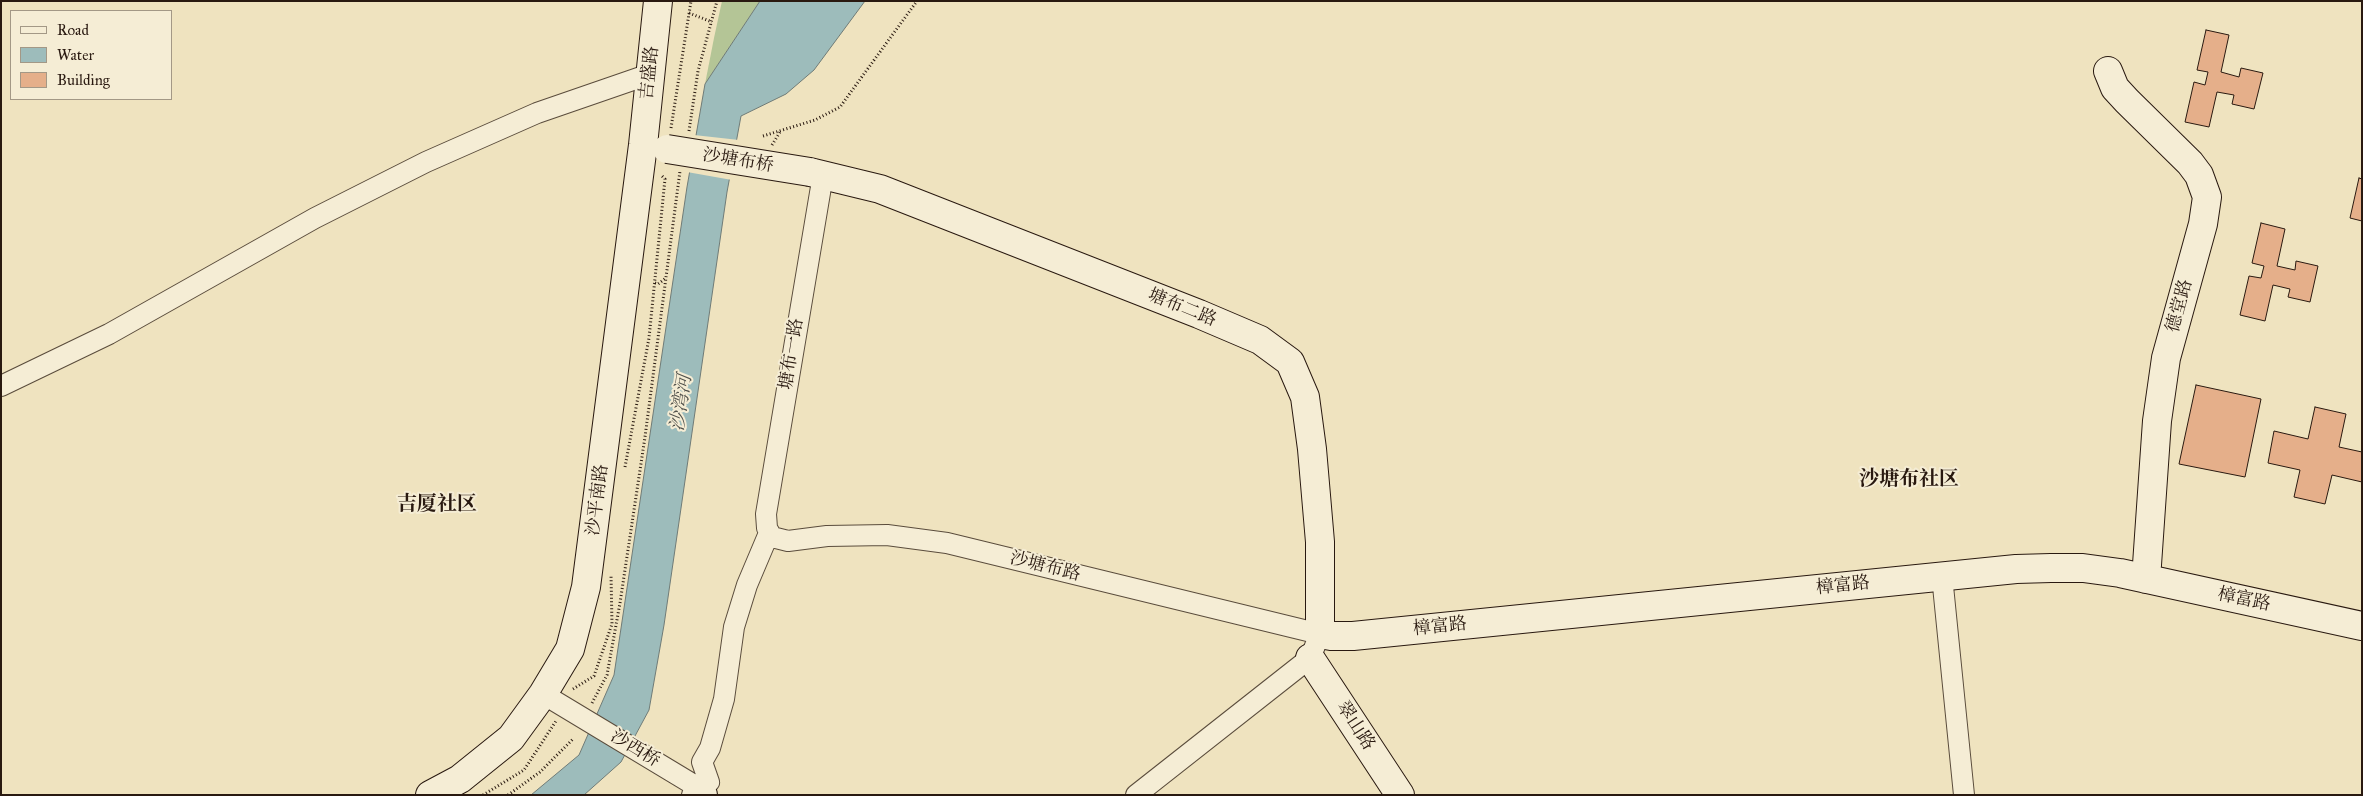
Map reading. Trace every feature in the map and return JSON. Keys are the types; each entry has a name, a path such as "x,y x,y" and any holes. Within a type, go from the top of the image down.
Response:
{"street":[{"name":"吉盛路","path":"658,1 650,74 670,148"},
{"name":"德堂路","path":"2108,71 2115,88 2190,163 2198,175 2207,197 2203,224 2166,358 2157,421 2146,579"},
{"path":"1,386 109,334 315,218 426,162 537,112 650,74"},
{"name":"沙塘布桥","path":"670,148 816,174"},
{"name":"沙平南路","path":"430,795 460,779 511,738 543,694 570,649 586,587 670,148"},
{"name":"塘布一路","path":"769,533 766,514 816,174"},
{"name":"塘布二路","path":"816,174 880,189 1199,314 1260,340 1290,362 1305,397 1312,449 1320,542 1315,646"},
{"path":"698,793 709,782 702,762 710,748 724,699 734,627 747,585 769,533"},
{"name":"沙塘布路","path":"769,533 777,540 788,542 827,536 856,535 906,537 947,543 1315,646"},
{"name":"樟富路","path":"1315,646 1331,636 1353,636 1942,576 2051,568 2083,568 2146,579 2362,626"},
{"path":"1942,576 1964,795"},
{"path":"1136,795 1315,646"},
{"name":"翠山路","path":"1315,646 1400,795"},
{"name":"沙西桥","path":"543,694 698,793"}],"path":[{"path":"592,704 607,675 609,666 667,277 670,148 698,71 717,1"},
{"path":"763,136 815,120 840,107 917,1"},
{"path":"689,13 712,22"},
{"path":"778,135 781,131"},
{"path":"655,283 658,284 667,277"},
{"path":"508,795 540,772 574,738"}],"green space":[{"path":"722,1 760,1 705,84 714,38"}],"water":[{"name":"沙湾河","path":"760,1 865,1 814,70 786,94 741,116 727,192 664,625 649,710 621,762 584,795 531,795 579,755 614,675 687,187 705,84"}],"pier":[{"path":"694,135 739,140 732,180 687,172"}],"building":[{"path":"2206,30 2229,35 2221,72 2239,77 2241,68 2263,73 2254,109 2232,104 2234,95 2217,92 2209,127 2185,122 2194,82 2205,85 2208,72 2197,70"},
{"path":"2359,178 2362,179 2362,221 2350,218"},
{"path":"2261,223 2285,229 2277,266 2295,270 2296,261 2318,266 2310,302 2288,297 2290,289 2273,285 2265,321 2240,315 2249,276 2261,278 2264,266 2252,263"},
{"path":"2196,385 2261,399 2245,477 2179,464"},
{"path":"2315,407 2346,414 2339,447 2362,452 2362,482 2332,475 2325,504 2294,497 2300,470 2268,463 2274,431 2308,439"}],"district":[{"name":"沙塘布社区","path":"1909,480"},
{"name":"吉厦社区","path":"437,505"}]}
